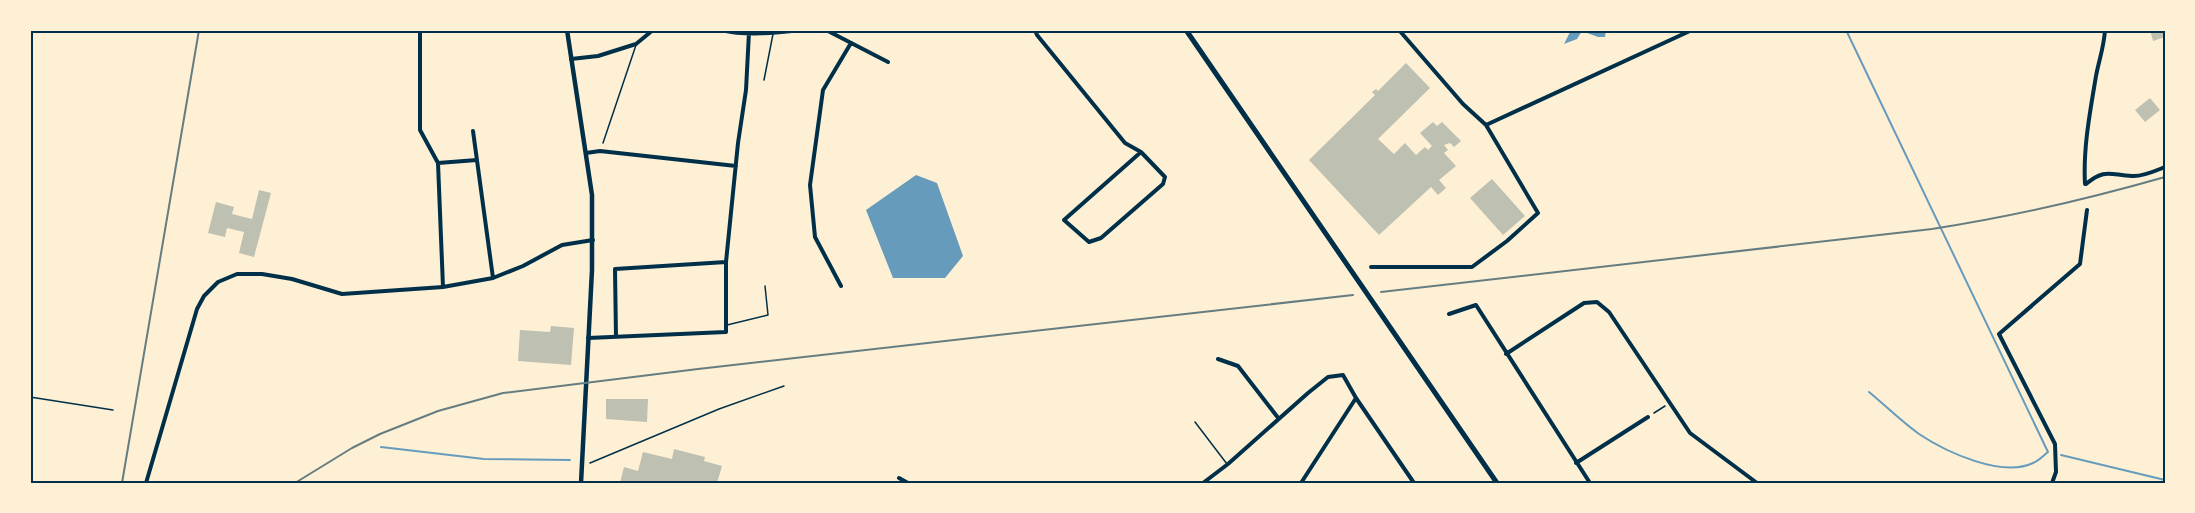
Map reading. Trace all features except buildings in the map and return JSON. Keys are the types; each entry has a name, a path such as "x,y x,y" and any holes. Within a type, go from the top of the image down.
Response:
{"main road":[{"path":"567,30 592,195 593,240 581,483"},
{"path":"1186,30 1497,483"}],"street":[{"path":"420,30 420,130 438,163 443,287"},
{"path":"571,59 598,56 636,44 653,30"},
{"path":"721,30 774,33 801,30"},
{"path":"814,30 828,32 888,62"},
{"path":"1035,30 1066,73 1125,143 1141,152 1165,177 1163,184 1101,238 1089,242 1064,220 1141,152"},
{"path":"1371,267 1472,267 1507,241 1538,213 1486,126 1463,104 1399,30"},
{"path":"1486,126 1681,33 1692,30"},
{"path":"2105,30 2104,48 2097,74 2084,157 2085,184 2097,175 2115,173 2134,177 2165,167"},
{"path":"588,338 726,332 726,262 746,90 749,32"},
{"path":"841,286 815,237 810,185 823,90 851,43"},
{"path":"473,131 493,278"},
{"path":"586,153 600,151 736,166"},
{"path":"438,163 477,160"},
{"path":"2052,483 2056,472 2055,444 1999,334 2080,264 2087,210"},
{"path":"146,483 197,309 204,296 218,282 237,274 262,274 292,279 342,294 443,287 493,278 524,266 562,245 593,240"},
{"path":"616,337 615,270 726,262"},
{"path":"1506,354 1588,302 1597,302 1609,312 1690,433 1757,483"},
{"path":"1449,314 1476,305 1590,483"},
{"path":"1218,359 1238,366 1279,419"},
{"path":"1203,483 1228,465 1328,377 1343,375 1414,483"},
{"path":"1301,483 1356,398"},
{"path":"1576,463 1648,417"},
{"path":"899,478 908,483"}],"lane":[{"path":"764,80 774,33"},
{"path":"603,143 636,44"},
{"path":"726,325 768,315 765,286"},
{"path":"1195,422 1228,465"}],"path":[{"path":"582,466 719,409 784,386"},
{"path":"30,398 113,410"},
{"path":"1648,417 1669,404"}],"water":[{"path":"1571,30 1606,30 1605,37 1582,31 1577,39 1564,44"},
{"path":"916,175 937,183 963,256 945,278 893,278 866,210"}],"waterway":[{"path":"1846,30 2048,452 2035,462 2020,467 1990,465 1974,461 1919,434 1869,392"},
{"path":"381,447 484,459 570,460"},
{"path":"2061,455 2165,480"}],"railway":[{"path":"122,483 199,30"},
{"path":"1381,292 1932,229 2049,207 2165,177"},
{"path":"295,483 352,448 380,434 438,411 503,393 1353,295"}]}
